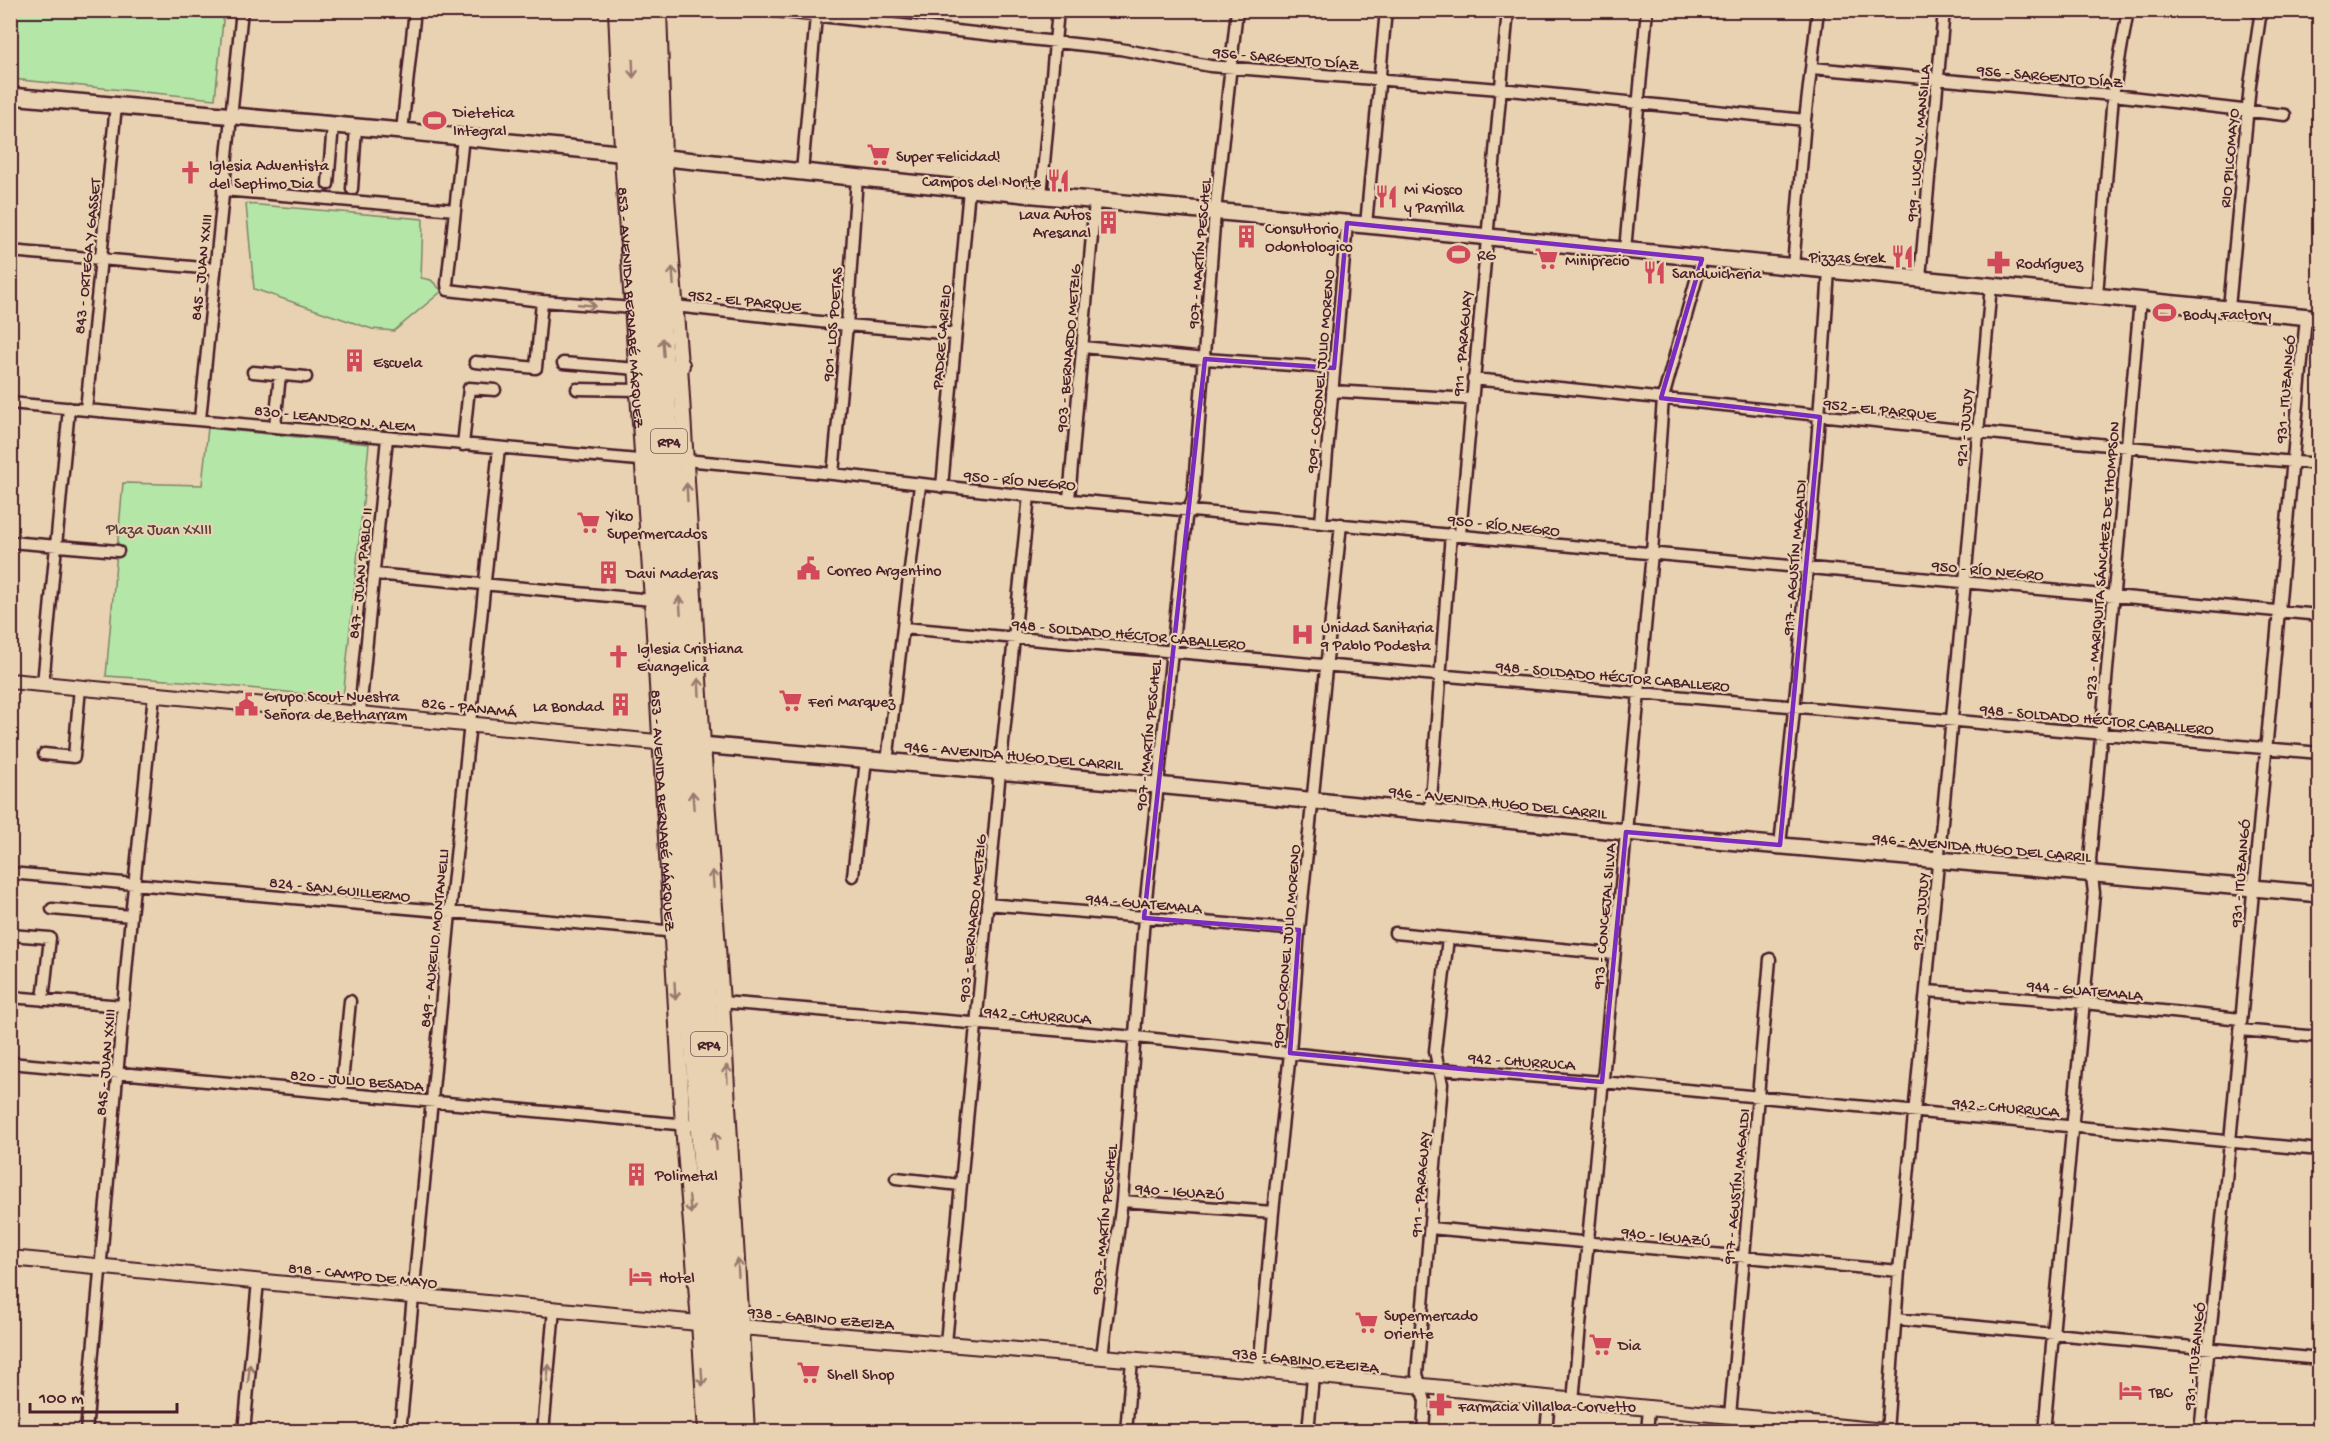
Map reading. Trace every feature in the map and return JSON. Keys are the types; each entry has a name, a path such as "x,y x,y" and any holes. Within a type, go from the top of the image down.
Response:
{"main road":[{"name":"853 - AVENIDA BERNABÉ MÁRQUEZ","path":"631,10 666,392 681,743 691,1125 720,1324 717,1431"},
{"name":"853 - AVENIDA BERNABÉ MÁRQUEZ","path":"645,10 643,155 649,461 681,743"},
{"path":"10,96 402,131 969,189 1347,223 2313,317"},
{"path":"666,392 680,365"},
{"name":"946 - AVENIDA HUGO DEL CARRIL","path":"681,743 1156,785 1626,832 2319,894"},
{"name":"853 - AVENIDA BERNABÉ MÁRQUEZ","path":"687,932 720,1324 732,1431"}],"street":[{"name":"845 - JUAN XXIII","path":"200,418 242,10"},
{"path":"402,131 415,10"},
{"name":"853 - AVENIDA BERNABÉ MÁRQUEZ","path":"616,10 643,155 675,306 680,365 686,460 681,743 687,932"},
{"name":"853 - AVENIDA BERNABÉ MÁRQUEZ","path":"658,10 643,155 633,308 638,390 649,461 652,600 681,743 723,1002 720,1324 706,1431"},
{"name":"956 - SARGENTO DÍAZ","path":"766,10 1141,52 1197,64 1500,89 1639,105 1805,120"},
{"path":"1041,196 1058,10"},
{"name":"907 - MARTÍN PESCHEL","path":"1102,1356 1122,1201 1156,785 1186,518 1193,499 1215,212 1237,10"},
{"path":"1366,225 1386,10"},
{"name":"911 - PARAGUAY","path":"1430,813 1441,676 1471,399 1508,10"},
{"path":"1625,250 1647,10"},
{"path":"1793,267 1805,120 1818,10"},
{"name":"919 - LUCIO V. MANSILLA","path":"1920,278 1944,10"},
{"path":"2097,295 2113,95 2128,10"},
{"name":"RIO PILCOMAYO","path":"2229,308 2247,110 2261,10"},
{"path":"802,172 816,16"},
{"name":"956 - SARGENTO DÍAZ","path":"1812,68 2113,95 2285,115"},
{"name":"843 - ORTEGA Y GASSET","path":"86,410 116,105"},
{"path":"328,184 333,125"},
{"path":"352,189 356,127"},
{"path":"463,137 448,290 542,301 633,308"},
{"name":"901 - LOS POETAS","path":"833,474 847,325 857,177"},
{"name":"PADRE CARIZIO","path":"942,487 954,334 969,189"},
{"path":"222,190 455,210"},
{"name":"903 - BERNARDO METZIG","path":"1069,499 1095,201"},
{"name":"909 - CORONEL JULIO MORENO","path":"1321,522 1347,223"},
{"path":"10,251 214,269"},
{"name":"913 - CONCEJAL SILVA","path":"1573,1401 1652,553 1663,398 1702,259"},
{"name":"917 - AGUSTÍN MAGALDI","path":"1780,845 1795,706 1820,417 1829,270"},
{"name":"921 - JUJUY","path":"1891,1431 1899,1270 1916,1112 1991,285"},
{"name":"923 - MARIQUITA SÁNCHEZ DE THOMPSON","path":"2044,1431 2094,893 2090,860 2140,300"},
{"path":"475,362 536,368 542,301"},
{"name":"952 - EL PARQUE","path":"675,306 954,334"},
{"name":"931 - ITUZAINGÓ","path":"2200,1431 2230,1142 2292,462 2313,317"},
{"path":"1083,347 1334,368"},
{"path":"563,363 637,369"},
{"path":"253,372 306,377"},
{"path":"275,426 280,375"},
{"name":"952 - EL PARQUE","path":"1473,379 1977,434 2319,464"},
{"path":"463,445 469,388 495,390"},
{"path":"576,389 638,390"},
{"path":"1332,391 1471,399"},
{"name":"830 - LEANDRO N. ALEM","path":"10,403 200,418 387,438 649,461"},
{"path":"44,684 69,408"},
{"name":"847 - JUAN PABLO II","path":"360,712 387,438"},
{"name":"849 - AURELIO MONTANELLI","path":"400,1431 450,913 499,448"},
{"name":"950 - RÍO NEGRO","path":"686,460 1029,496 2319,615"},
{"path":"887,762 920,485"},
{"name":"903 - BERNARDO METZIG","path":"946,1343 975,1024 1029,496"},
{"name":"909 - CORONEL JULIO MORENO","path":"1259,1370 1290,1053 1299,930 1341,524"},
{"path":"10,542 118,551"},
{"path":"375,574 652,600"},
{"name":"948 - SOLDADO HÉCTOR CABALLERO","path":"904,628 2319,753"},
{"name":"826 - PANAMÁ","path":"10,681 681,743"},
{"path":"44,754 75,757 80,687"},
{"name":"845 - JUAN XXIII","path":"86,1431 123,1006 154,695"},
{"path":"853,876 866,760"},
{"name":"824 - SAN GUILLERMO","path":"10,873 687,932"},
{"name":"944 - GUATEMALA","path":"987,904 1299,930"},
{"path":"52,909 132,916"},
{"path":"1395,933 1614,954"},
{"path":"10,935 50,938 43,1000"},
{"name":"911 - PARAGUAY","path":"1423,1431 1425,1401 1417,1374 1442,1084 1435,1051 1448,938"},
{"name":"917 - AGUSTÍN MAGALDI","path":"1730,1416 1770,959"},
{"name":"944 - GUATEMALA","path":"1927,991 2084,1003 2319,1037"},
{"path":"10,997 123,1006"},
{"path":"341,1093 350,1001"},
{"name":"942 - CHURRUCA","path":"723,1002 1136,1037 1440,1069 2319,1149"},
{"name":"820 - JULIO BESADA","path":"10,1063 691,1125"},
{"path":"896,1178 960,1185"},
{"name":"940 - IGUAZÚ","path":"1122,1201 1273,1212"},
{"name":"940 - IGUAZÚ","path":"1430,1228 1899,1270"},
{"name":"818 - CAMPO DE MAYO","path":"10,1258 720,1324"},
{"path":"244,1431 258,1281"},
{"path":"543,1431 554,1309"},
{"path":"1896,1319 2319,1359"},
{"name":"853 - AVENIDA BERNABÉ MÁRQUEZ","path":"720,1324 747,1431"},
{"name":"938 - GABINO EZEIZA","path":"720,1324 1259,1370 1730,1416 1767,1426 1891,1431"},
{"path":"1126,1431 1132,1360"},
{"path":"1308,1431 1313,1377"},
{"path":"1546,1431 1550,1399"},
{"path":"1647,1431 1649,1409"}],"highlighted area":[{"path":"1347,223 1702,259 1661,398 1820,417 1780,845 1626,832 1602,1082 1290,1053 1299,930 1144,918 1205,359 1334,368"}],"green space":[{"path":"10,11 224,11 215,99 11,79"},
{"path":"246,204 423,219 421,278 431,280 442,291 394,331 372,329 254,289"},
{"name":"Plaza Juan XXIII","path":"208,428 369,444 343,698 182,681 106,676 123,483 202,485"}],"place":[{"name":"Dietetica Integral","path":"435,120"},
{"name":"Super Felicidad!","path":"878,155"},
{"name":"Iglesia Adventista del Septimo Dia","path":"191,173"},
{"name":"Campos del Norte","path":"1059,180"},
{"name":"Mi Kiosco y Parrilla","path":"1386,197"},
{"name":"Lava Autos Aresanal","path":"1109,222"},
{"name":"Consultorio Odontologico","path":"1247,236"},
{"name":"RG","path":"1459,254"},
{"name":"Pizzas Grek","path":"1903,256"},
{"name":"Miniprecio","path":"1547,259"},
{"name":"Rodríguez","path":"1998,262"},
{"name":"Sandwicheria","path":"1654,272"},
{"name":"Body Factory","path":"2165,313"},
{"name":"Escuela","path":"355,361"},
{"name":"Yiko Supermercados","path":"589,523"},
{"name":"Correo Argentino","path":"809,569"},
{"name":"Davi Maderas","path":"608,572"},
{"name":"Unidad Sanitaria 9 Pablo Podesta","path":"1303,635"},
{"name":"Iglesia Cristiana Evangelica","path":"619,656"},
{"name":"Feri Marquez","path":"790,700"},
{"name":"Grupo Scout Nuestra Señora de Betharram","path":"246,704"},
{"name":"La Bondad","path":"621,705"},
{"name":"Polimetal","path":"637,1174"},
{"name":"Hotel","path":"641,1276"},
{"name":"Supermercado Oriente","path":"1366,1323"},
{"name":"Dia","path":"1600,1344"},
{"name":"Shell Shop","path":"809,1373"},
{"name":"TBC","path":"2131,1391"},
{"name":"Farmacia Villalba-Corvetto","path":"1440,1405"}]}
